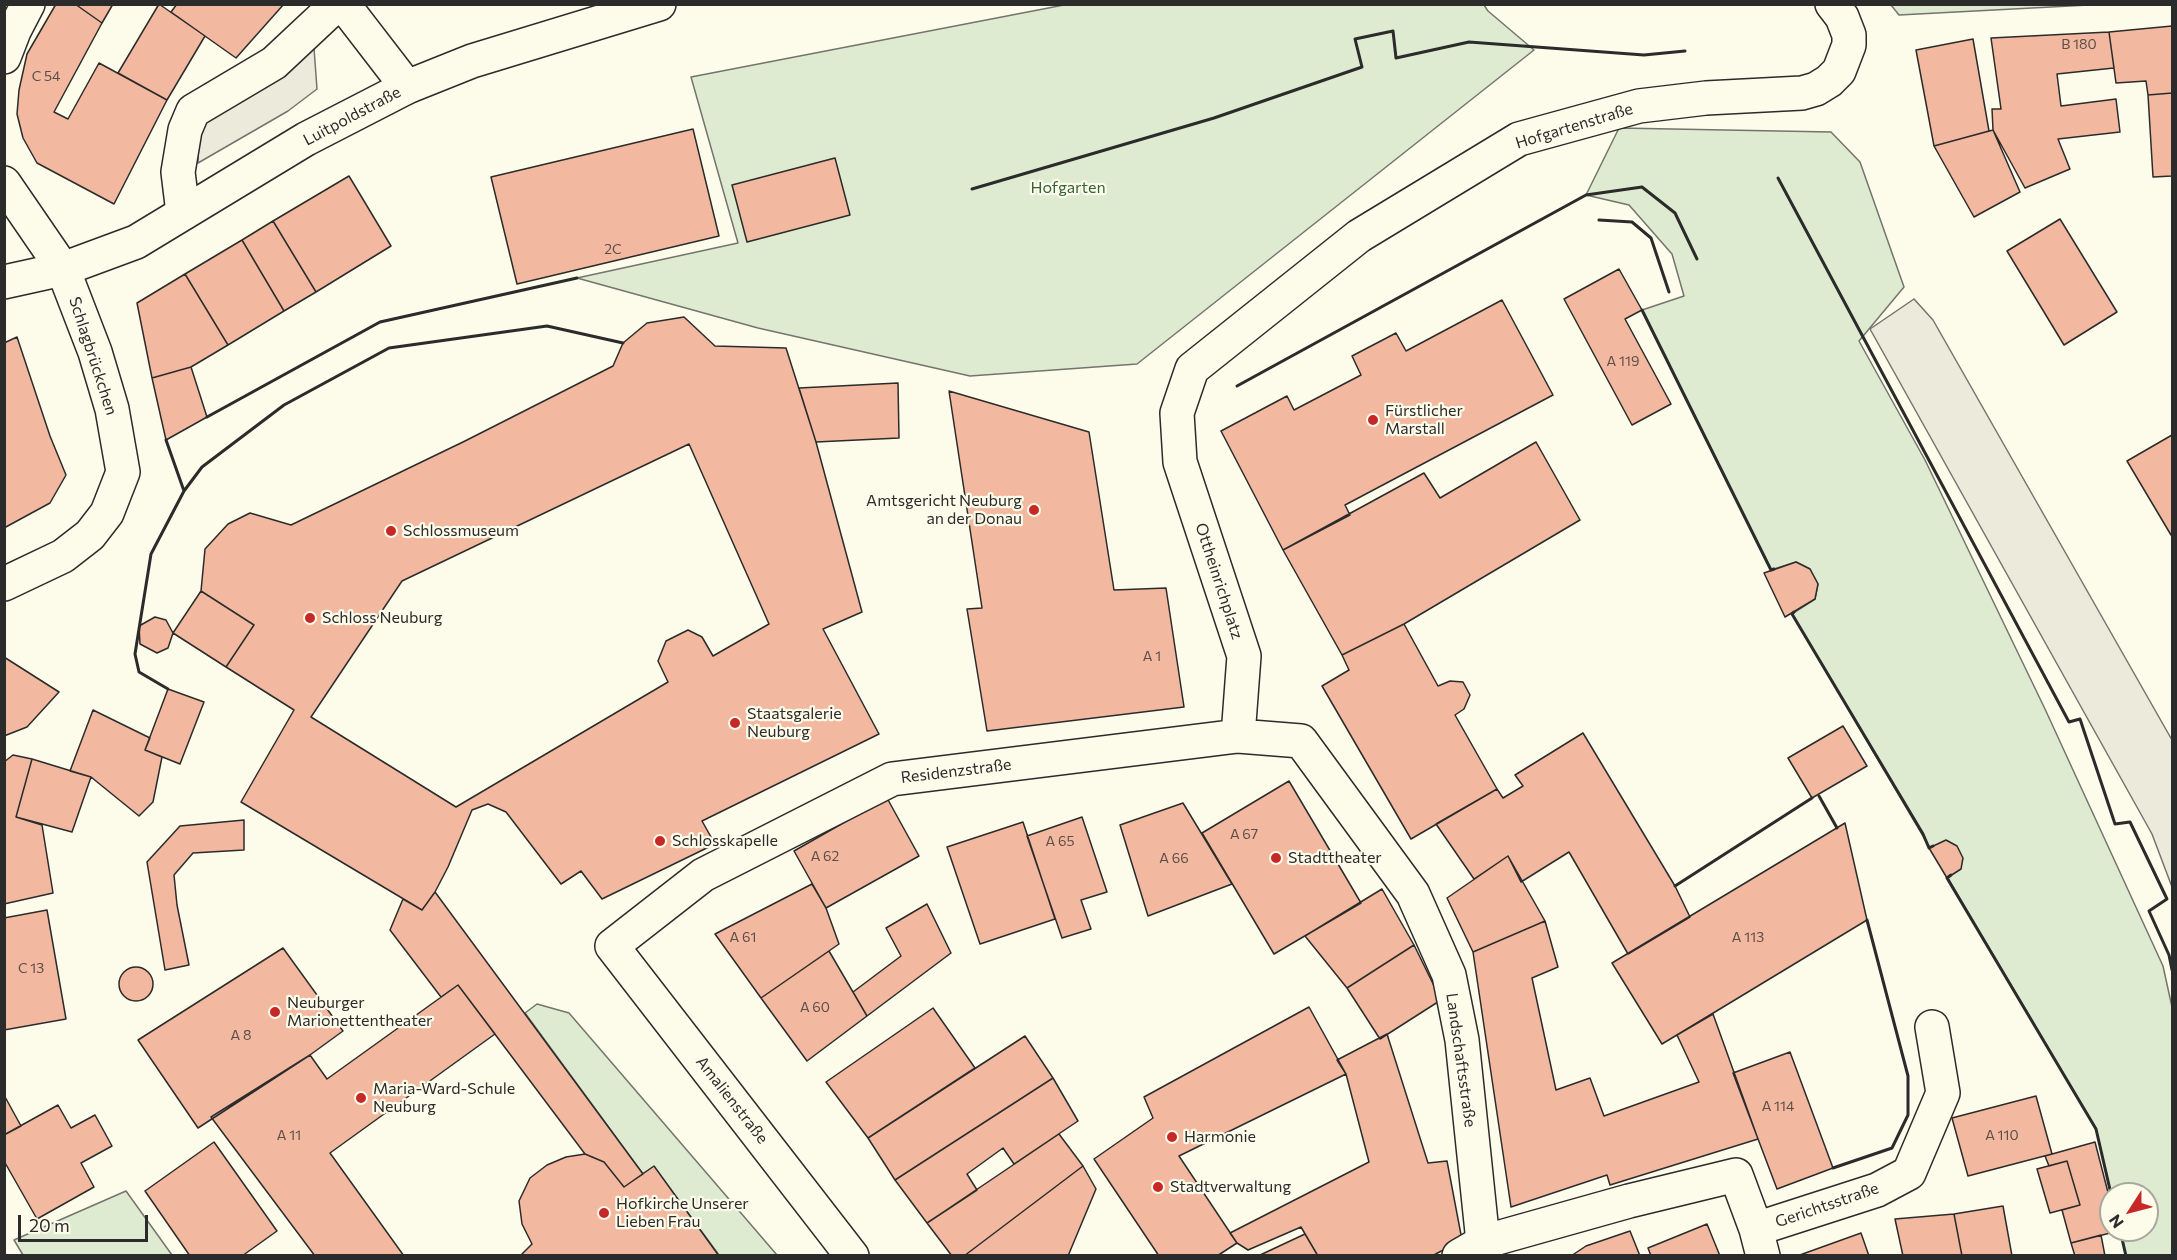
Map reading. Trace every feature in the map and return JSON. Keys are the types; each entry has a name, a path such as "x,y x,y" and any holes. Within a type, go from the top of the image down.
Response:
{"street":[{"path":"4,57 28,4"},
{"path":"183,213 178,172 185,130 193,111 274,63 337,4"},
{"path":"343,4 407,87"},
{"name":"Luitpoldstraße","path":"4,282 63,268 136,242 306,139 407,87 472,61 659,4"},
{"name":"Hofgartenstraße","path":"1192,369 1359,236 1518,139 1639,106 1706,98 1802,93 1816,89 1839,71 1849,45 1849,34 1842,17 1832,4"},
{"name":"Schlagbrückchen","path":"4,183 63,268 95,352 114,420 123,472 107,513 90,535 63,556 4,584"},
{"name":"Ottheinrichplatz","path":"1192,369 1177,413 1180,462 1244,656 1238,736"},
{"name":"Landschaftsstraße","path":"1238,736 1301,741 1413,894 1449,975 1462,1040 1471,1249"},
{"name":"Residenzstraße","path":"612,946 703,875 892,779 1238,736"},
{"name":"Amalienstraße","path":"612,946 852,1256"},
{"name":"Gerichtsstraße","path":"1471,1249 1629,1201 1736,1175 1759,1242 1877,1190 1909,1173 1943,1093 1932,1027"}],"green space":[{"name":"Hofgarten","path":"1069,4 1484,5 1534,50 1137,364 970,376 758,328 577,278 738,243 691,77"},
{"path":"1891,5 2089,5 1899,15"},
{"path":"1619,128 1831,132 1860,162 1904,287 1859,341 1925,460 2045,709 2163,966 2172,1007 2172,1255 2126,1255 2123,1242 2159,1242 2159,1182 2108,1182 2096,1129 1792,614 1815,599 1818,584 1810,569 1796,562 1771,570 1642,310 1684,296 1672,254 1629,205 1586,195"},
{"path":"537,1004 569,1013 777,1255 719,1255 654,1167 643,1174 525,1013"},
{"path":"126,1191 172,1255 23,1255 14,1240"}],"shaded area":[{"path":"314,48 317,89 288,111 198,163 199,124"},
{"path":"1914,299 1933,320 2172,740 2172,887 2152,834 1870,329"}],"building":[{"path":"56,4 75,4 102,23 54,112 68,119 99,63 167,100 114,204 37,163 23,138 17,114 19,90 27,54"},
{"path":"75,4 113,4 102,23"},
{"path":"159,4 205,36 167,100 118,73"},
{"path":"177,4 284,4 236,58 171,12"},
{"path":"2172,26 2172,93 2148,95 2146,81 2116,83 2109,32"},
{"path":"2109,32 2114,68 2057,74 2061,106 2116,99 2120,132 2058,139 2070,169 2025,188 1993,130 1992,109 2001,109 1991,38"},
{"path":"1973,39 1989,131 1934,146 1916,50"},
{"path":"2172,93 2172,176 2153,177 2148,95"},
{"path":"693,129 719,236 517,284 491,177"},
{"path":"1993,130 2020,192 1974,217 1934,146"},
{"path":"835,158 850,215 747,242 732,185"},
{"path":"349,176 391,246 316,292 273,221"},
{"path":"2060,219 2117,312 2064,345 2007,251"},
{"path":"273,221 316,292 284,311 242,240"},
{"path":"242,240 284,311 228,345 185,274"},
{"path":"1619,269 1642,310 1625,319 1671,404 1632,425 1564,299"},
{"path":"185,274 228,345 191,367 152,378 137,303"},
{"name":"Fürstlicher Marstall","path":"1502,300 1553,395 1345,505 1350,515 1283,550 1221,431 1287,396 1294,410 1361,375 1352,356 1396,333 1406,351"},
{"name":"Schloss Neuburg","path":"684,317 715,346 786,348 816,442 862,612 823,629 879,734 702,821 715,844 602,899 581,871 561,884 506,812 488,804 472,810 448,867 435,892 422,910 241,802 294,710 226,667 254,625 201,591 205,549 228,524 250,513 291,525 613,366 623,343 647,323","holes":["689,444 769,624 713,656 702,637 688,630 666,641 658,661 668,682 456,807 311,717 402,581"]},
{"path":"17,337 50,436 66,475 50,503 4,528 4,343"},
{"path":"191,367 207,417 166,440 152,378"},
{"path":"898,383 899,438 816,442 799,388"},
{"name":"Amtsgericht Neuburg an der Donau","path":"949,391 1089,432 1114,590 1166,588 1184,707 987,731 967,609 982,608"},
{"path":"2172,435 2172,534 2171,535 2127,461"},
{"path":"1536,442 1580,520 1404,624 1342,655 1283,550 1424,473 1440,498"},
{"path":"1796,562 1810,569 1818,584 1815,599 1785,617 1764,573"},
{"path":"201,591 254,625 226,667 173,633"},
{"path":"155,617 166,620 173,633 168,648 157,653 140,644 139,626"},
{"path":"1404,624 1438,686 1450,681 1463,682 1470,695 1464,709 1455,715 1497,789 1411,839 1322,686 1349,670 1342,655"},
{"path":"4,657 59,692 27,727 4,736"},
{"path":"168,689 204,702 180,764 145,750"},
{"path":"93,710 150,738 145,750 162,757 153,802 139,816 91,777 70,771"},
{"path":"1843,726 1867,766 1812,798 1788,758"},
{"path":"1583,733 1675,886 1690,917 1628,954 1569,852 1521,882 1508,856 1474,879 1436,824 1497,789 1503,798 1523,786 1515,775"},
{"path":"13,755 32,759 16,817 42,825 53,893 4,904 4,762"},
{"path":"32,759 91,777 72,832 16,817"},
{"name":"Stadttheater","path":"1289,781 1361,903 1274,954 1202,833"},
{"path":"887,798 919,856 826,908 794,851"},
{"path":"1183,803 1232,884 1148,916 1120,825"},
{"path":"1082,817 1107,892 1081,900 1091,929 1062,938 1027,836"},
{"path":"244,820 244,850 193,853 174,875 177,905 189,965 165,970 147,862 180,826"},
{"path":"1023,822 1055,919 980,944 947,847"},
{"path":"1845,823 1867,920 1662,1044 1612,963"},
{"path":"1946,840 1957,846 1963,858 1961,869 1947,878 1929,848"},
{"path":"1508,856 1545,921 1473,952 1447,898"},
{"path":"812,884 826,908 839,944 761,998 715,934"},
{"path":"1382,889 1414,945 1347,988 1305,936"},
{"path":"435,892 643,1174 624,1187 604,1162 585,1154 458,985 441,997 390,930 403,899 422,910"},
{"path":"927,904 951,953 867,1016 853,992 901,956 886,928"},
{"path":"47,910 66,1019 4,1030 4,918"},
{"path":"1545,921 1558,967 1532,978 1556,1090 1590,1078 1604,1116 1699,1082 1677,1035 1713,1014 1758,1139 1610,1185 1607,1175 1511,1207 1473,952"},
{"path":"1414,945 1441,1000 1380,1039 1347,988"},
{"path":"283,948 343,1031 198,1128 138,1040"},
{"path":"829,951 867,1016 807,1061 761,998"},
{"path":"136,967 148,972 153,984 148,996 136,1001 124,996 119,984 124,972"},
{"path":"458,985 495,1034 330,1153 404,1256 315,1256 211,1117 310,1055 327,1079"},
{"name":"Harmonie","path":"1309,1007 1346,1074 1179,1156 1237,1243 1217,1256 1159,1256 1094,1159 1153,1118 1144,1097"},
{"path":"933,1008 975,1068 868,1138 826,1082"},
{"path":"1387,1034 1428,1163 1447,1161 1462,1240 1432,1256 1318,1256 1301,1227 1248,1250 1237,1243 1230,1233 1369,1162 1346,1074 1337,1060"},
{"path":"1025,1036 1053,1078 895,1180 868,1138"},
{"path":"1790,1052 1833,1168 1777,1189 1733,1073"},
{"path":"1053,1078 1078,1121 1014,1164 1003,1148 967,1174 977,1190 927,1223 895,1180"},
{"path":"4,1095 21,1126 4,1135"},
{"path":"2036,1096 2052,1154 1968,1176 1952,1118"},
{"path":"58,1105 71,1128 95,1115 112,1146 81,1163 94,1187 37,1219 4,1161 4,1135"},
{"path":"1059,1134 1083,1166 964,1256 952,1256 927,1223"},
{"path":"214,1142 277,1231 242,1256 190,1256 145,1191"},
{"path":"2095,1142 2105,1182 2099,1182 2099,1236 2071,1243 2062,1210 2080,1205 2067,1161 2049,1166 2045,1156"},
{"name":"Hofkirche Unserer Lieben Frau","path":"585,1154 604,1162 624,1187 654,1166 719,1256 520,1256 532,1244 522,1224 519,1201 530,1178 547,1165 566,1157"},
{"path":"2067,1161 2080,1205 2050,1213 2037,1169"},
{"path":"1083,1166 1096,1189 1068,1256 964,1256"},
{"path":"2003,1206 2012,1256 1962,1256 1954,1214"},
{"path":"1954,1214 1962,1256 1903,1256 1895,1219"},
{"path":"1707,1224 1720,1256 1651,1256 1648,1248"},
{"path":"1630,1231 1640,1256 1571,1256 1586,1246"},
{"path":"1861,1233 1869,1256 1797,1256"},
{"path":"1305,1234 1318,1256 1258,1256"},
{"path":"2099,1236 2099,1242 2102,1242 2105,1256 2075,1256 2071,1243"}],"wall":[{"path":"972,189 1214,118 1362,67 1355,39 1393,31 1396,58 1469,42 1644,55 1685,51"},
{"path":"1778,178 2069,722 2080,719 2115,824 2130,822 2167,899 2149,911 2169,955 2172,970"},
{"path":"1237,386 1586,195 1642,187 1675,213 1697,259"},
{"path":"1599,220 1632,222 1651,238 1669,292"},
{"path":"207,417 380,322 577,278"},
{"path":"1642,310 1771,570 1774,569"},
{"path":"168,689 139,672 135,654 151,554 184,491 202,467 284,405 389,348 547,326 623,343"},
{"path":"166,440 184,491"},
{"path":"1794,612 1792,614 1923,834 1929,848 1933,846"},
{"path":"1819,796 1837,828"},
{"path":"1675,886 1812,798"},
{"path":"1951,875 1947,878 2096,1129 2108,1182"},
{"path":"1833,1168 1892,1148 1908,1115 1908,1076 1867,920"},
{"path":"2123,1242 2126,1256"}],"place":[{"name":"Fürstlicher Marstall","path":"1373,420"},
{"name":"Amtsgericht Neuburg an der Donau","path":"1034,510"},
{"name":"Schlossmuseum","path":"391,531"},
{"name":"Schloss Neuburg","path":"310,618"},
{"name":"Staatsgalerie Neuburg","path":"735,723"},
{"name":"Schlosskapelle","path":"660,841"},
{"name":"Stadttheater","path":"1276,858"},
{"name":"Neuburger Marionettentheater","path":"275,1012"},
{"name":"Maria-Ward-Schule Neuburg","path":"361,1098"},
{"name":"Harmonie","path":"1172,1137"},
{"name":"Stadtverwaltung","path":"1158,1187"},
{"name":"Hofkirche Unserer Lieben Frau","path":"604,1213"}]}
